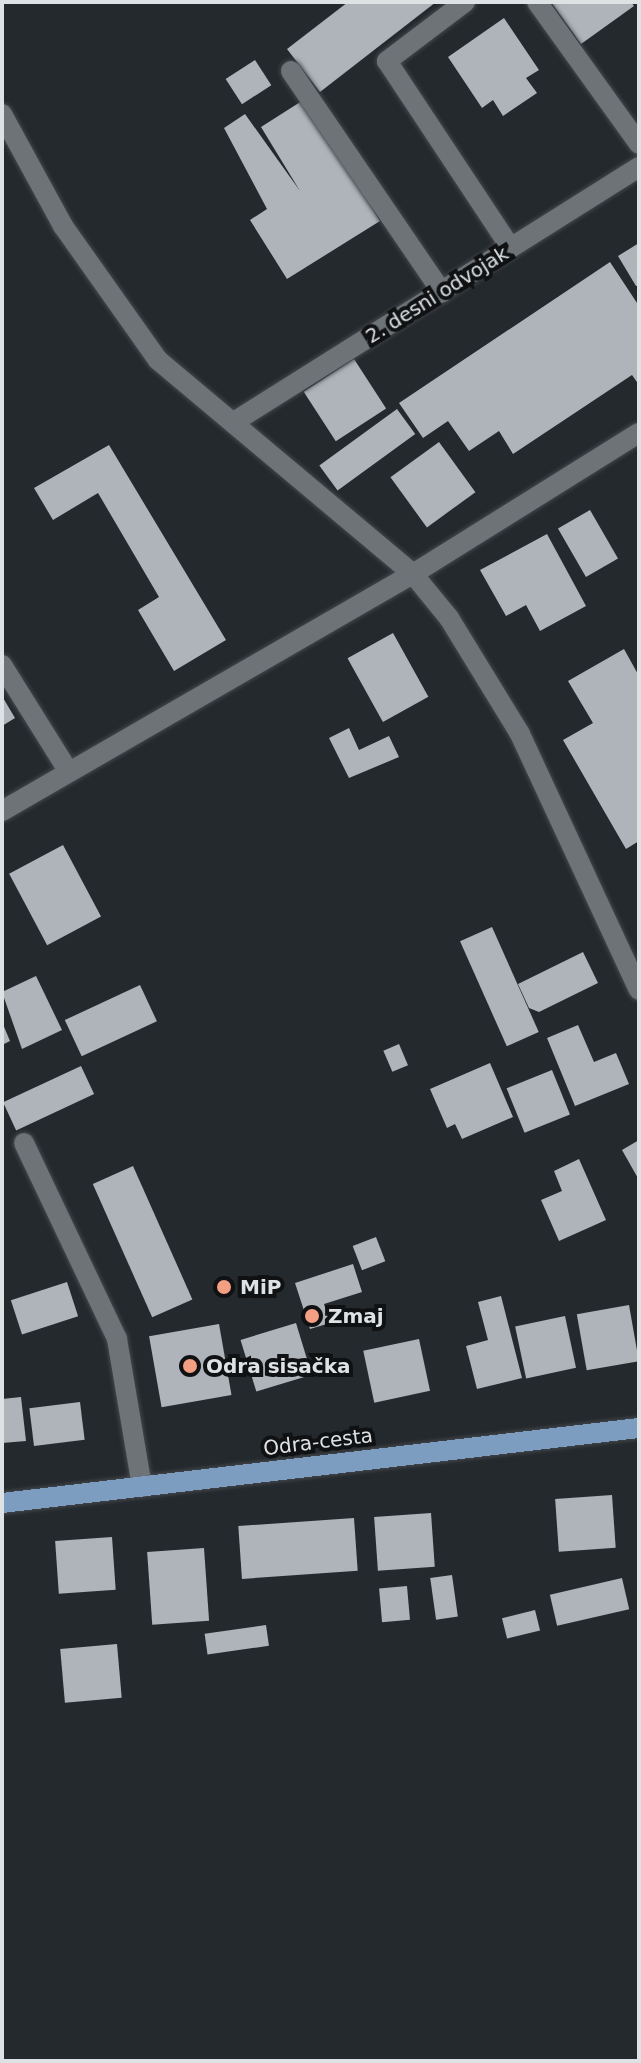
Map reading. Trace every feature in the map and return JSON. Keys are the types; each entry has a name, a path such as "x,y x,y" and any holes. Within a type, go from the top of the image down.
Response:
{"main road":[{"name":"Odra-cesta","path":"2,1503 639,1428"}],"street":[{"path":"465,2 387,61 511,248"},
{"path":"537,2 639,144"},
{"path":"291,71 442,292"},
{"path":"2,114 122,315 158,360 413,574 479,661 520,734 639,990"},
{"name":"2. desni odvojak","path":"234,422 639,167"},
{"path":"2,811 67,769 413,574 639,433"},
{"path":"2,665 67,769"},
{"path":"24,1143 117,1339 142,1487"}],"building":[{"path":"348,2 436,2 320,92 287,49"},
{"path":"551,2 631,2 634,6 581,44"},
{"path":"504,18 539,70 526,78 537,93 503,116 493,100 482,108 448,57"},
{"path":"255,60 271,85 242,104 226,79"},
{"path":"305,99 380,221 287,279 250,220 267,209 224,128 245,114 300,191 261,127"},
{"path":"639,243 639,285 636,286 618,256"},
{"path":"610,262 639,306 639,385 632,375 513,454 499,431 469,451 448,421 423,438 399,403"},
{"path":"354,359 386,408 336,441 304,392"},
{"path":"397,409 415,434 338,491 319,465"},
{"path":"439,442 475,492 427,527 390,477"},
{"path":"109,445 226,640 174,671 138,610 159,597 98,493 53,520 34,488"},
{"path":"590,510 618,558 586,577 558,528"},
{"path":"547,534 586,606 540,631 526,605 506,616 480,570"},
{"path":"393,633 428,697 383,722 348,658"},
{"path":"624,649 639,676 639,841 626,849 563,740 593,723 568,681"},
{"path":"2,696 15,718 2,726"},
{"path":"349,728 359,750 389,736 399,757 349,778 329,738"},
{"path":"63,845 101,917 47,945 9,874"},
{"path":"492,927 539,1032 507,1046 460,941"},
{"path":"583,952 598,983 539,1012 529,1008 518,984"},
{"path":"36,976 62,1030 22,1049 2,992"},
{"path":"140,985 157,1021 82,1056 65,1020"},
{"path":"2,1022 10,1041 2,1045"},
{"path":"578,1025 594,1062 616,1053 629,1084 575,1106 547,1038"},
{"path":"399,1044 408,1065 392,1072 383,1051"},
{"path":"490,1063 513,1117 462,1139 455,1124 447,1128 430,1089"},
{"path":"81,1066 94,1094 16,1130 3,1102"},
{"path":"552,1070 570,1115 525,1133 507,1088"},
{"path":"639,1140 639,1180 622,1150"},
{"path":"579,1159 606,1220 559,1241 541,1200 562,1191 554,1171"},
{"path":"133,1166 192,1299 152,1317 93,1184"},
{"path":"376,1237 385,1261 362,1270 353,1246"},
{"path":"353,1264 362,1292 324,1304 330,1323 310,1329 295,1283"},
{"path":"67,1282 78,1316 22,1334 11,1300"},
{"path":"501,1296 522,1378 477,1389 466,1346 488,1340 478,1302"},
{"path":"629,1305 639,1361 587,1370 577,1314"},
{"path":"565,1316 576,1368 526,1378 515,1327"},
{"path":"296,1323 312,1375 256,1392 241,1340"},
{"name":"Odra sisačka","path":"219,1324 232,1395 162,1407 149,1336"},
{"path":"419,1339 430,1391 374,1403 363,1351"},
{"path":"21,1397 26,1441 2,1443 2,1399"},
{"path":"80,1402 85,1440 34,1446 29,1408"},
{"path":"612,1495 616,1548 559,1552 555,1499"},
{"path":"431,1513 435,1567 378,1571 374,1517"},
{"path":"354,1518 358,1571 242,1579 238,1526"},
{"path":"112,1537 116,1590 59,1594 55,1541"},
{"path":"204,1548 209,1621 152,1625 147,1552"},
{"path":"452,1575 458,1617 436,1620 430,1578"},
{"path":"622,1578 629,1609 557,1626 550,1595"},
{"path":"407,1586 410,1620 382,1622 379,1588"},
{"path":"535,1610 540,1630 507,1639 502,1618"},
{"path":"266,1625 269,1646 208,1654 205,1634"},
{"path":"117,1644 122,1698 65,1703 60,1649"}],"place":[{"name":"MiP","path":"224,1287"},
{"name":"Zmaj","path":"312,1316"},
{"name":"Odra sisačka","path":"190,1366"}]}
